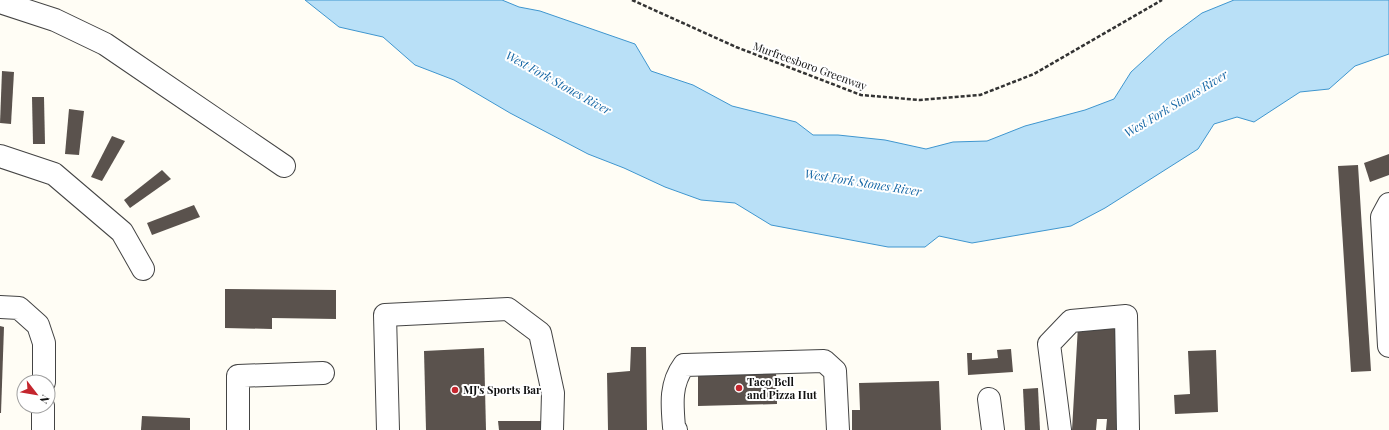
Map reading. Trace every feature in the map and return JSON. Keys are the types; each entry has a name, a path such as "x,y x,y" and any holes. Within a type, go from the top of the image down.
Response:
{"street":[{"path":"0,2 37,7 56,20 105,44 284,166"},
{"path":"0,156 54,174 122,232 143,269"},
{"path":"1389,204 1382,217 1389,346"},
{"path":"0,308 19,308 38,325 44,343 44,374"},
{"path":"388,430 385,315 508,309 540,333 553,393 552,430"},
{"path":"1060,430 1049,344 1071,321 1126,316 1128,430"},
{"path":"676,430 674,427 672,404 677,375 684,365 824,361 836,371 838,430"},
{"path":"238,430 238,376 323,373"},
{"path":"989,399 992,430"},
{"path":"43,414 43,430"}],"path":[{"name":"Murfreesboro Greenway","path":"632,0 736,47 861,95 920,100 980,95 1034,74 1162,0"}],"water":[{"name":"West Fork Stones River","path":"305,0 502,0 519,7 540,11 635,44 651,71 693,85 732,106 796,122 813,135 838,135 885,140 926,149 953,142 987,141 1025,126 1085,110 1114,99 1131,72 1167,39 1202,13 1234,0 1389,0 1389,54 1355,66 1329,89 1300,92 1254,122 1237,117 1214,124 1198,149 1105,208 1071,226 972,243 939,236 925,247 888,247 771,225 735,203 701,200 665,187 624,168 588,154 510,113 454,80 415,65 383,37 339,27"}],"building":[{"path":"2,71 14,72 11,124 0,123"},
{"path":"32,97 44,97 45,144 33,144"},
{"path":"69,109 84,111 79,155 65,154"},
{"path":"112,136 125,141 102,181 91,177"},
{"path":"1389,154 1389,175 1370,182 1364,163"},
{"path":"1358,165 1371,371 1351,372 1338,166"},
{"path":"162,170 171,179 130,208 124,200"},
{"path":"194,205 200,217 152,235 147,223"},
{"path":"225,289 336,290 336,319 272,318 272,329 225,328"},
{"path":"0,326 4,327 1,413 0,413"},
{"path":"1078,326 1124,328 1119,430 1106,430 1107,419 1097,419 1096,430 1072,430"},
{"path":"631,347 646,347 647,430 608,430 607,373 630,371"},
{"name":"MJ's Sports Bar","path":"484,348 486,430 426,430 424,351"},
{"path":"1011,349 1013,372 968,375 967,353 972,353 972,360 998,358 997,350"},
{"path":"1216,350 1218,412 1175,414 1174,395 1190,394 1188,351"},
{"path":"776,371 777,404 698,406 698,372"},
{"path":"939,381 941,430 852,430 852,410 860,410 859,383"},
{"path":"1038,388 1040,430 1025,430 1023,389"},
{"path":"142,416 190,418 190,430 141,430"},
{"path":"498,421 545,421 545,430 499,430"}],"place":[{"name":"Taco Bell and Pizza Hut","path":"739,388"},
{"name":"MJ's Sports Bar","path":"455,390"}]}
